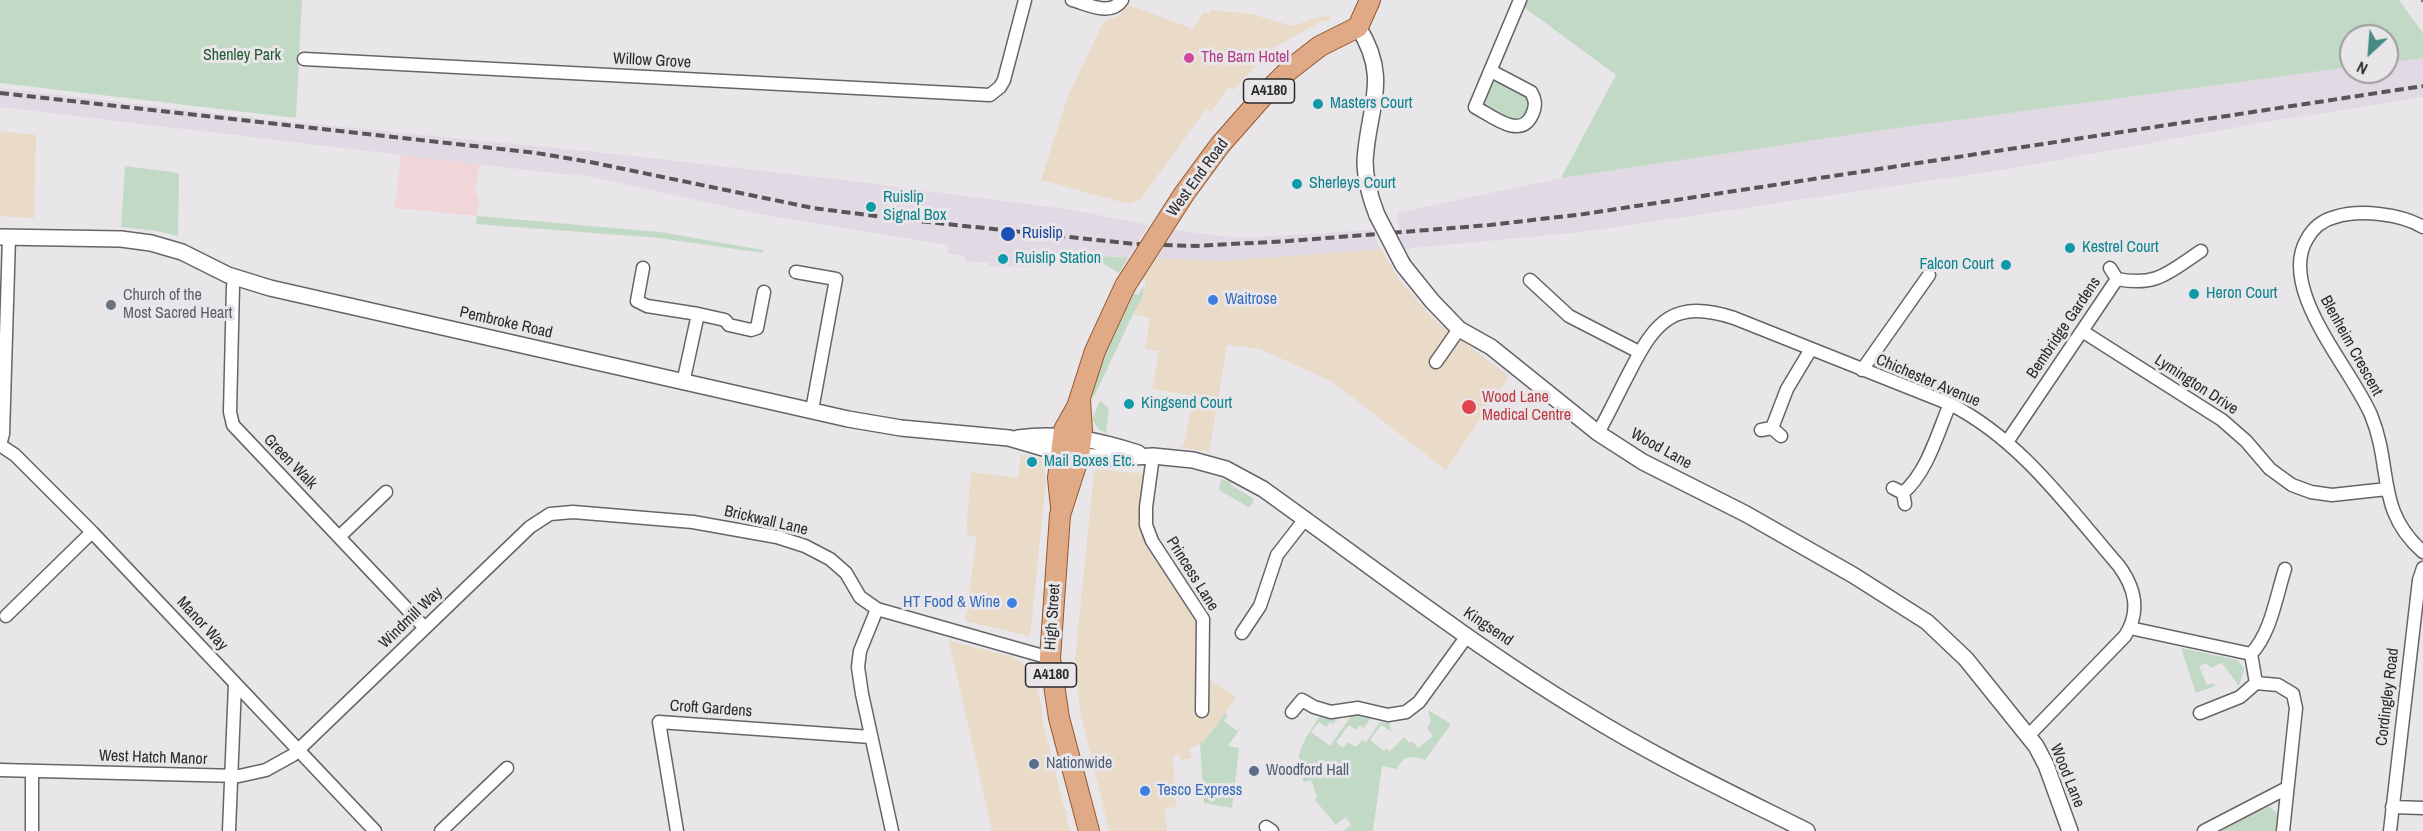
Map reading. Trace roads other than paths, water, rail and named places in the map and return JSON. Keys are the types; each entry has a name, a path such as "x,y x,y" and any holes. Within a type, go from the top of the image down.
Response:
{"main road":[{"path":"1358,27 1370,0"},
{"name":"West End Road","path":"1068,447 1095,351 1125,286 1184,194 1220,145 1289,70 1320,46 1358,27"},
{"name":"High Street","path":"1068,447 1060,515 1050,658 1059,718 1089,831"}],"street":[{"name":"Willow Grove","path":"304,59 983,96 996,92 1004,80 1025,0"},
{"path":"1072,0 1108,9 1117,6 1122,0"},
{"path":"1491,71 1531,92 1535,108 1524,125 1519,127 1507,125 1475,107 1520,0"},
{"name":"Wood Lane","path":"1358,27 1370,45 1377,72 1365,163 1371,198 1377,215 1403,265 1432,301 1459,328 1491,346 1598,433 1643,462 1746,514 1907,608 1945,638 1966,659 2028,736 2046,765 2070,831"},
{"name":"Blenheim Crescent","path":"2423,227 2390,215 2338,215 2328,219 2312,232 2301,251 2299,263 2303,288 2312,313 2371,416 2385,468 2387,489 2394,516 2399,527 2423,552"},
{"path":"0,445 4,412 5,237"},
{"name":"Pembroke Road","path":"5,237 121,239 151,243 182,252 236,278 270,288 683,383 901,428 1009,438 1040,435 1068,447"},
{"name":"Bembridge Gardens","path":"2007,442 2117,279 2151,281 2201,251"},
{"path":"643,268 637,301 647,306 725,320 729,325 751,330 757,327 764,292"},
{"path":"2110,268 2117,279"},
{"path":"796,272 836,279 812,410"},
{"path":"1862,370 1929,275"},
{"name":"Green Walk","path":"236,278 233,286 231,421 236,430 425,628"},
{"path":"1530,280 1569,316 1640,352"},
{"name":"Chichester Avenue","path":"1598,433 1650,334 1667,320 1692,311 1705,310 1734,318 1950,405 1980,421 2007,442 2028,462 2126,576 2134,597 2134,617 2130,628"},
{"path":"683,383 698,314"},
{"path":"1436,362 1459,328"},
{"name":"Lymington Drive","path":"2082,331 2222,420 2246,441 2270,469 2292,485 2311,492 2332,495 2387,489"},
{"path":"1771,431 1787,389 1811,349"},
{"path":"1900,495 1913,483 1923,467 1950,405"},
{"name":"Manor Way","path":"0,445 15,455 92,532 375,831"},
{"name":"Kingsend","path":"1068,447 1101,458 1153,456 1194,460 1226,469 1254,483 1467,636 1591,717 1696,776 1807,831"},
{"name":"Princess Lane","path":"1153,456 1146,507 1146,525 1152,541 1203,619 1202,711"},
{"path":"339,537 386,492"},
{"name":"Brickwall Lane","path":"550,514 573,512 656,518 777,537 804,546 830,559 846,573 860,597 877,609 1050,658"},
{"name":"Windmill Way","path":"298,750 530,527 550,514"},
{"path":"1242,633 1260,606 1277,555 1305,519"},
{"path":"6,616 92,532"},
{"name":"Cordingley Road","path":"2390,831 2418,580 2423,568"},
{"path":"2256,683 2251,654 2265,632 2284,569"},
{"path":"877,609 859,659 862,693 892,831"},
{"path":"2028,736 2119,643 2130,628 2251,654"},
{"path":"1292,712 1302,700 1314,707 1331,712 1358,708 1388,715 1406,712 1419,702 1467,636"},
{"path":"2200,713 2240,697 2256,683 2284,687 2295,698 2296,708 2283,831"},
{"path":"229,831 235,684"},
{"name":"Croft Gardens","path":"676,831 659,722 871,737"},
{"name":"West Hatch Manor","path":"0,770 248,775 266,770 287,759 298,750"},
{"path":"441,831 507,768"},
{"path":"32,771 32,831"},
{"path":"2204,831 2287,788"},
{"path":"2392,807 2423,808"}],"railway":[{"path":"0,93 536,153 813,208 1135,244 1195,246 1490,225 1584,214 2423,86"}],"place":[{"name":"The Barn Hotel","path":"1189,58"},
{"name":"Masters Court","path":"1318,104"},
{"name":"Sherleys Court","path":"1297,184"},
{"name":"Ruislip Signal Box","path":"871,207"},
{"name":"Ruislip","path":"1008,234"},
{"name":"Kestrel Court","path":"2070,248"},
{"name":"Ruislip Station","path":"1003,259"},
{"name":"Falcon Court","path":"2006,265"},
{"name":"Heron Court","path":"2194,294"},
{"name":"Waitrose","path":"1213,300"},
{"name":"Church of the Most Sacred Heart","path":"111,305"},
{"name":"Kingsend Court","path":"1129,404"},
{"name":"Wood Lane Medical Centre","path":"1469,407"},
{"name":"Mail Boxes Etc.","path":"1032,462"},
{"name":"HT Food & Wine","path":"1012,603"},
{"name":"Nationwide","path":"1034,764"},
{"name":"Woodford Hall","path":"1254,771"},
{"name":"Tesco Express","path":"1145,791"}],"park label":[{"name":"Shenley Park","path":"242,56"}]}
